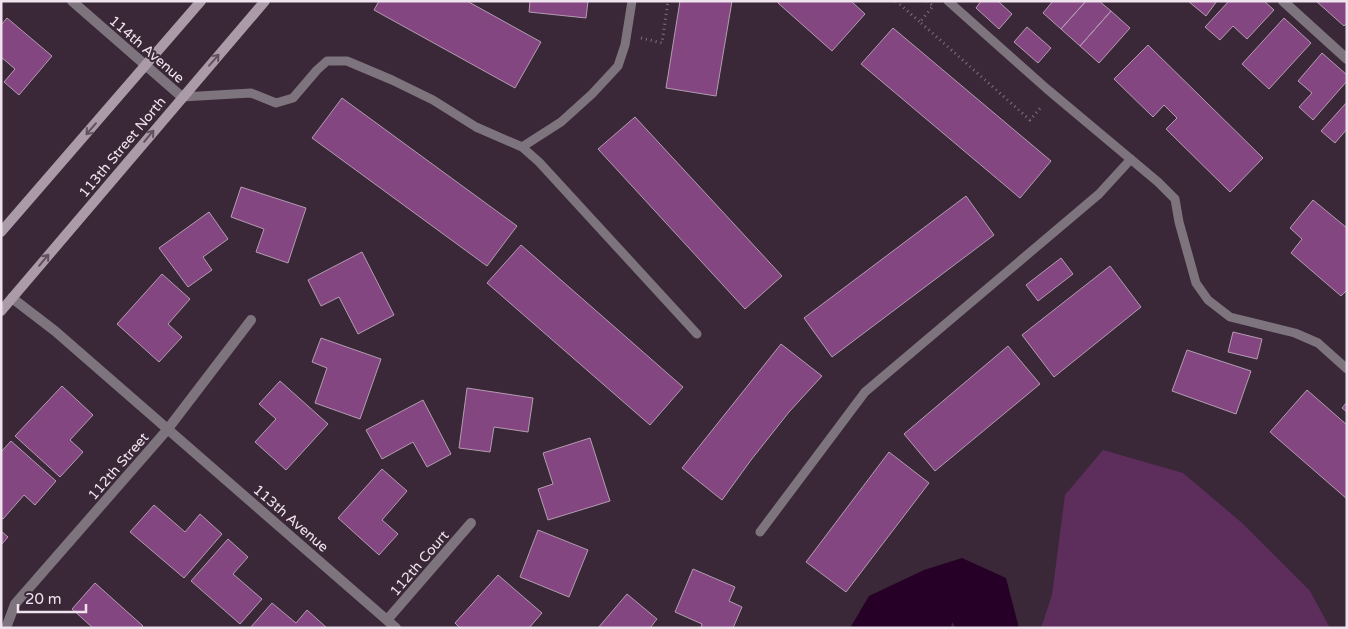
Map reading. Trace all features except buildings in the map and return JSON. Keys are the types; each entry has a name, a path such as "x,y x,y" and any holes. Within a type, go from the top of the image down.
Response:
{"main road":[{"path":"1,232 201,1"},
{"name":"113th Street North","path":"1,310 264,1"}],"street":[{"name":"114th Avenue","path":"72,1 182,97"},
{"path":"1283,1 1347,59"},
{"name":"113th Avenue","path":"12,298 55,331 396,628"},
{"name":"112th Street","path":"6,628 16,604 167,430 251,320"},
{"name":"112th Court","path":"387,620 471,524"}],"lane":[{"path":"522,147 561,122 592,94 618,66 632,1"},
{"path":"948,1 1047,89 1158,182 1175,199 1196,283 1208,300 1230,317 1295,333 1318,343 1347,369"},
{"path":"182,97 251,93 276,103 293,98 327,61 347,61 392,80 433,100 476,127 522,147 539,162 697,334"},
{"path":"760,532 865,392 1098,194 1131,159"}],"path":[{"path":"626,35 662,43 668,1"},
{"path":"896,1 1030,120 1044,103"},
{"path":"920,22 933,6 927,1"}],"shaded area":[{"path":"1103,450 1183,473 1241,522 1310,591 1330,628 1041,628 1052,595 1065,495"},
{"path":"962,558 1006,578 1019,628 956,628 952,622 951,628 850,628 869,596 924,570"}]}
